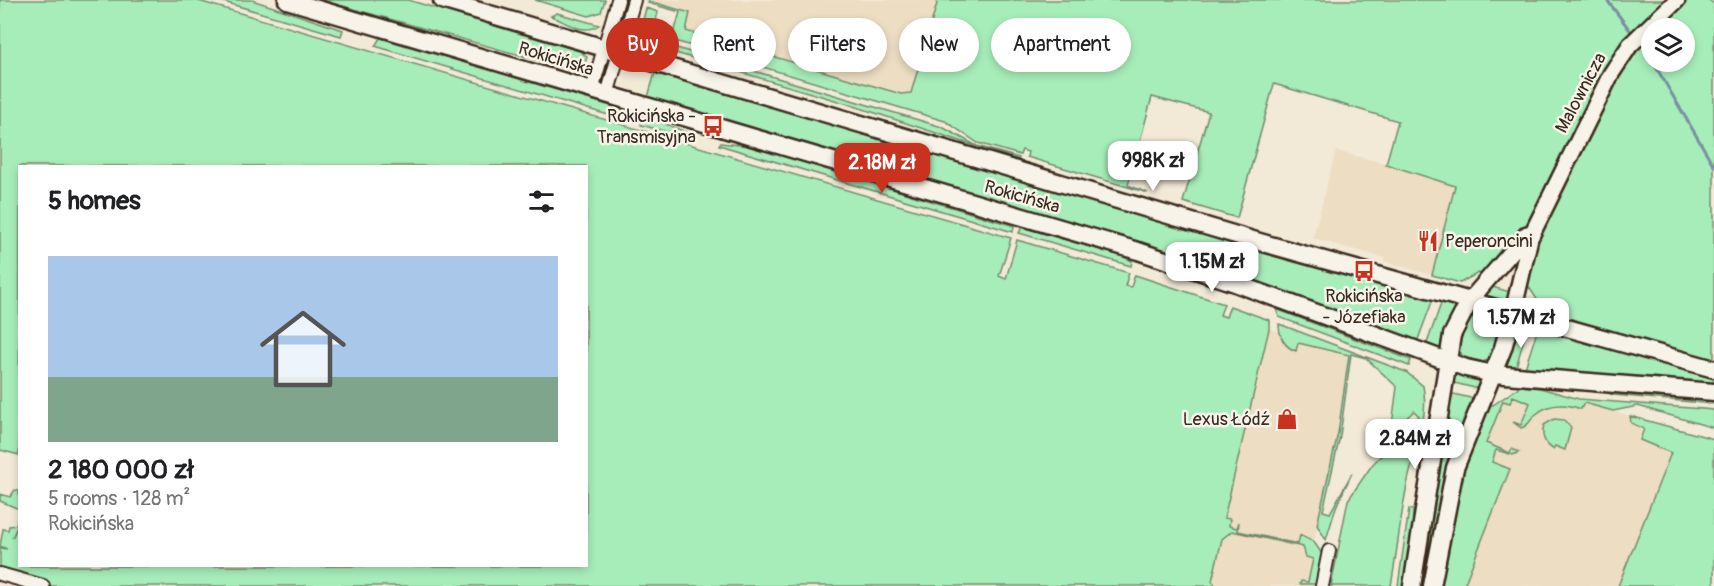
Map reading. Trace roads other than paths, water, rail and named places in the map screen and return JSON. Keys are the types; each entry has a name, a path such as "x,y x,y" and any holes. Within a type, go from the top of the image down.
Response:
{"main road":[{"name":"Rokicińska","path":"287,0 1190,268 1447,362 1493,374 1714,392"},
{"name":"Rokicińska","path":"442,0 606,48"},
{"name":"Rokicińska","path":"679,70 1263,243 1714,369"},
{"path":"1412,586 1447,362 1455,327 1470,300"},
{"path":"1432,586 1455,468 1507,338 1513,312"}],"street":[{"path":"616,18 618,0"},
{"path":"626,18 634,0"},
{"name":"Malownicza","path":"1513,312 1524,256 1538,218 1615,66 1638,38 1677,0"},
{"path":"600,92 606,71"},
{"name":"Malownicza","path":"1470,300 1515,250 1538,218"},
{"path":"1322,586 1329,551"},
{"path":"0,574 22,583 43,586"}],"waterway":[{"path":"1607,0 1632,33"},
{"path":"1659,72 1714,166"}],"place":[{"name":"Rokicińska - Transmisyjna","path":"713,126"},
{"name":"Peperoncini","path":"1428,241"},
{"name":"Rokicińska - Józefiaka","path":"1364,271"},
{"name":"Lexus Łódź","path":"1287,419"}]}
